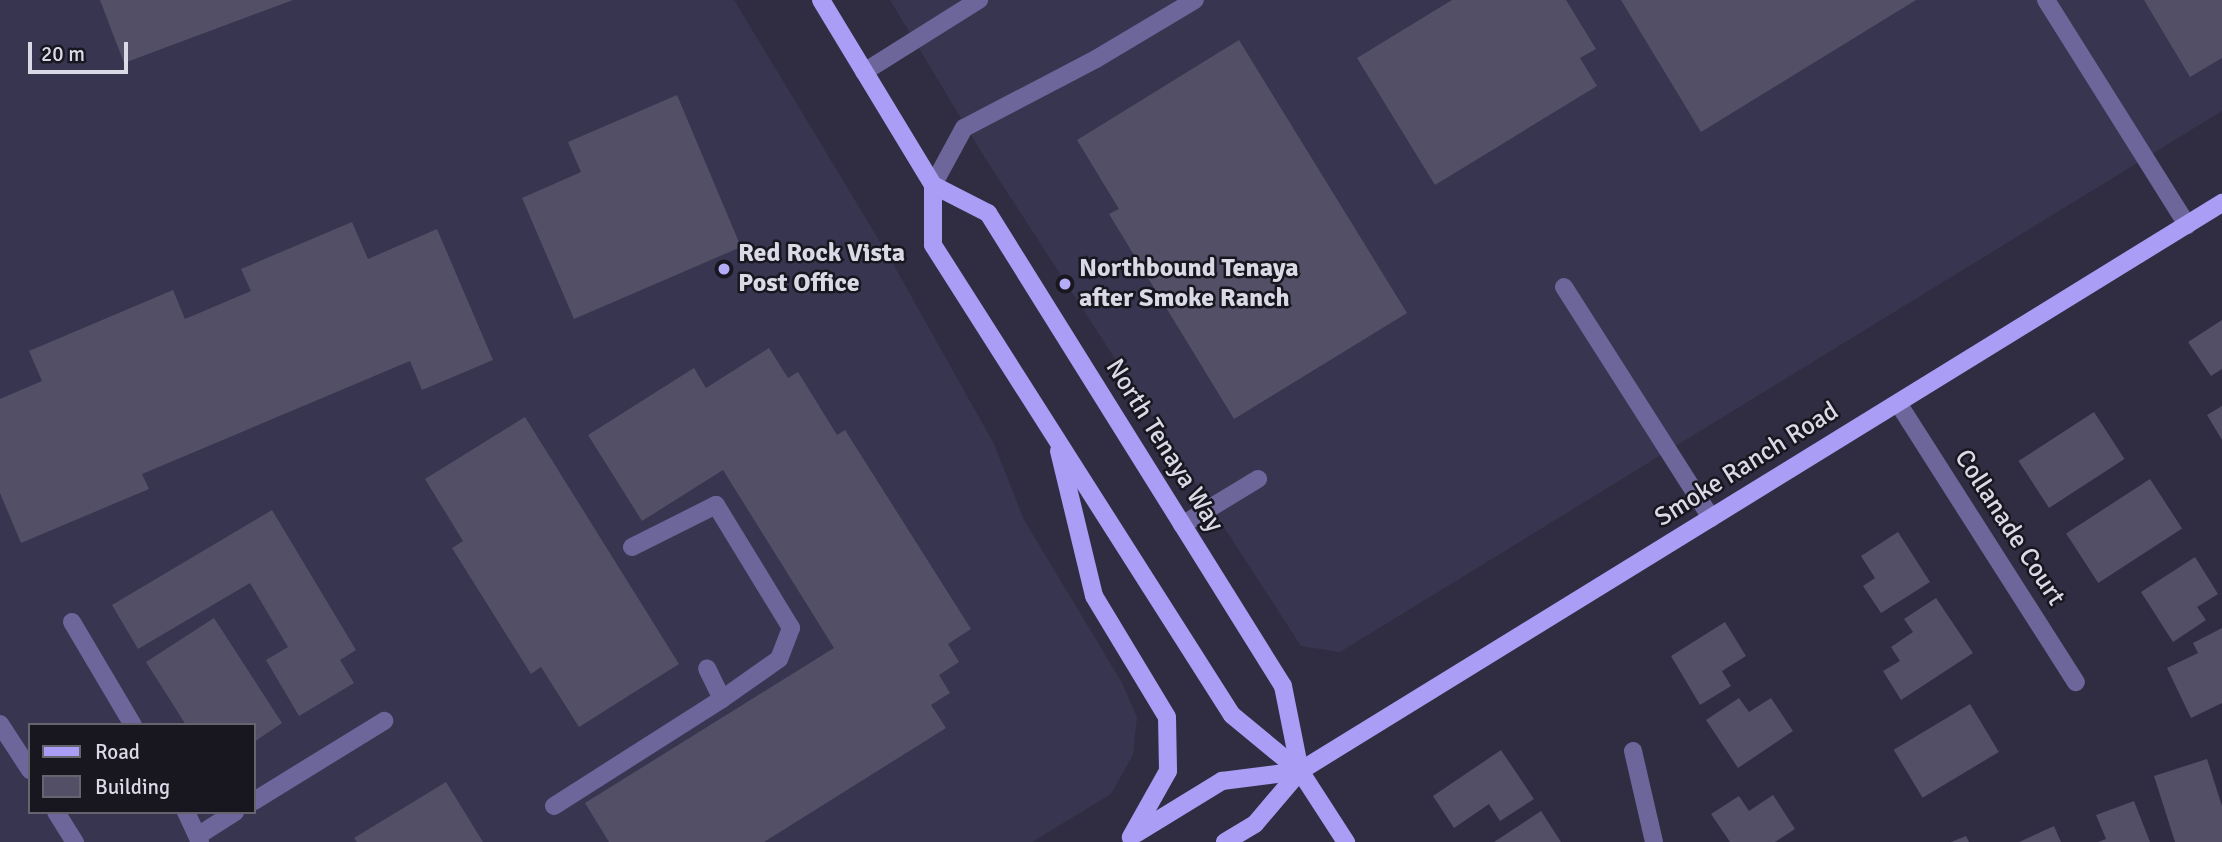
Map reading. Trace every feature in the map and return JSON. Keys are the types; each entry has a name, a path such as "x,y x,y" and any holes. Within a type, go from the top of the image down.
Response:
{"main road":[{"path":"821,0 933,185"},
{"name":"North Tenaya Way","path":"1300,771 1283,687 988,213 933,185 933,245 1232,715 1300,771 1346,842"},
{"name":"Smoke Ranch Road","path":"1225,842 1255,824 1300,771 2222,203"},
{"path":"1055,438 1094,596 1167,718 1171,744 1168,771 1127,839"},
{"name":"Smoke Ranch Road","path":"1127,839 1222,781 1300,771"}],"street":[{"path":"864,72 979,0"},
{"path":"933,185 964,128 1195,0"},
{"path":"2046,0 2187,225"},
{"path":"1564,287 1711,518"},
{"name":"Collanade Court","path":"1898,403 2076,682"},
{"path":"1182,525 1258,479"},
{"path":"554,806 722,699 779,659 791,628 716,505 632,547"},
{"path":"72,622 132,723"},
{"path":"707,668 722,699"},
{"path":"256,800 384,721"},
{"path":"0,724 28,767"},
{"path":"1633,751 1654,842"},
{"path":"57,814 75,842"},
{"path":"187,814 200,838 232,814"}],"shaded area":[{"path":"0,0 734,0 888,255 994,444 1024,520 1121,681 1137,717 1133,755 1111,794 1032,842 0,842"},
{"path":"890,0 2222,0 2222,111 1340,652 1301,646 985,158"}],"building":[{"path":"100,0 293,0 124,63"},
{"path":"1452,0 1566,0 1596,49 1580,58 1597,86 1435,185 1357,58"},
{"path":"1621,0 1916,0 1701,132"},
{"path":"2144,0 2222,0 2222,58 2190,77"},
{"path":"1239,40 1407,313 1234,419 1109,214 1119,209 1077,140"},
{"path":"677,95 741,247 574,319 522,198 581,172 568,142"},
{"path":"352,222 368,259 437,229 493,360 422,390 410,361 142,474 149,489 21,543 0,493 0,399 42,381 29,351 173,290 185,319 251,291 241,269"},
{"path":"2222,320 2222,369 2211,376 2188,342"},
{"path":"769,348 788,378 798,372 837,435 845,430 971,629 948,644 959,662 939,675 950,693 931,705 946,728 764,842 609,842 585,803 834,648 723,470 642,521 588,435 694,368 706,388"},
{"path":"2222,406 2222,440 2207,415"},
{"path":"2094,412 2124,459 2049,508 2019,461"},
{"path":"525,417 679,664 579,727 541,667 531,674 452,548 463,541 425,479"},
{"path":"2150,479 2182,528 2098,583 2066,533"},
{"path":"272,510 356,650 340,660 354,683 299,716 266,660 288,647 250,583 138,649 112,605"},
{"path":"1898,532 1930,582 1881,613 1863,586 1875,578 1861,556"},
{"path":"2195,557 2218,594 2197,607 2206,620 2173,642 2141,592"},
{"path":"1936,598 1973,653 1901,700 1883,671 1900,661 1891,647 1913,632 1904,619"},
{"path":"214,618 282,723 256,741 256,723 185,723 146,662"},
{"path":"1725,622 1746,656 1722,671 1731,686 1700,705 1671,656"},
{"path":"2222,628 2222,703 2191,718 2167,668 2198,653 2193,643"},
{"path":"1739,698 1749,712 1771,698 1793,731 1738,768 1706,720"},
{"path":"1970,704 1999,752 1923,798 1894,750"},
{"path":"1501,750 1534,799 1500,821 1489,804 1454,828 1433,796"},
{"path":"2207,759 2222,806 2222,842 2175,842 2154,776"},
{"path":"446,782 483,842 357,842 354,838"},
{"path":"1773,795 1795,829 1775,842 1730,842 1711,814 1739,796 1749,811"},
{"path":"2134,801 2150,842 2098,842 2106,839 2096,815"},
{"path":"1541,811 1561,842 1494,842"},
{"path":"2054,826 2061,842 2019,842"},
{"path":"1966,836 1969,842 1951,842"}],"place":[{"name":"Red Rock Vista Post Office","path":"724,269"},
{"name":"Northbound Tenaya after Smoke Ranch","path":"1065,284"}]}
